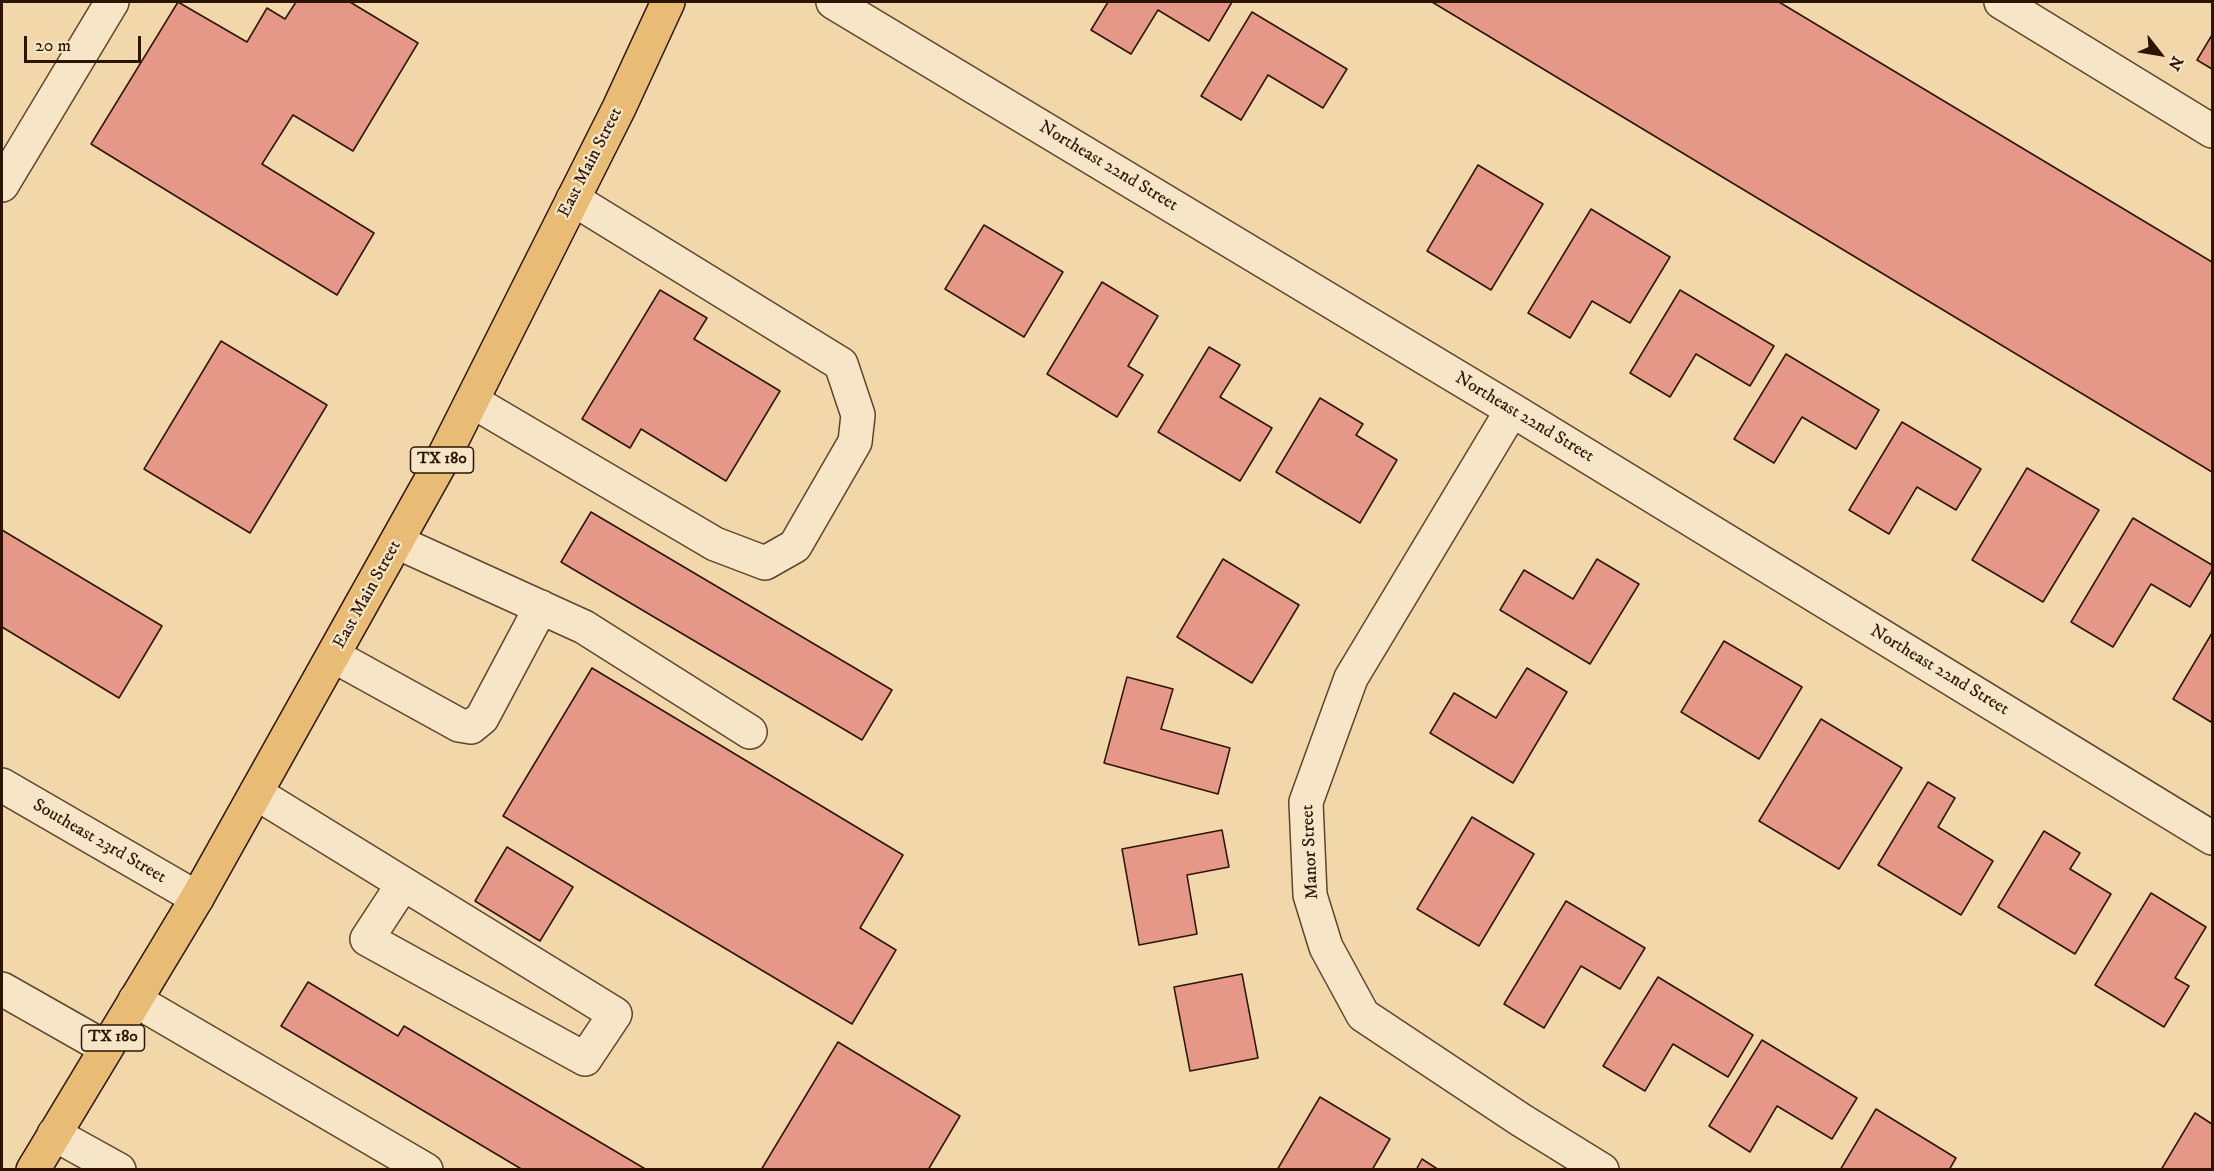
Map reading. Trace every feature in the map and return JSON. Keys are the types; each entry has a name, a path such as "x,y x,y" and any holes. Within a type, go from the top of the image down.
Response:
{"main road":[{"name":"East Main Street","path":"33,1170 197,898 441,462 619,108 668,2"}],"street":[{"path":"2,185 112,2"},
{"name":"Northeast 22nd Street","path":"833,2 1512,410 2212,838"},
{"path":"2001,2 2212,131"},
{"path":"472,401 715,544 765,563 795,546 855,442 858,415 841,364 573,199"},
{"name":"Manor Street","path":"1512,410 1351,678 1306,802 1310,895 1326,947 1364,1015 1521,1120 1602,1170"},
{"path":"397,542 584,627 750,732"},
{"path":"334,656 459,725 471,727 482,718 541,607"},
{"name":"Southeast 23rd Street","path":"2,785 197,898"},
{"path":"256,793 615,1014 585,1059 367,939 403,884"},
{"path":"2,989 106,1048"},
{"path":"135,1000 426,1170"},
{"path":"54,1134 119,1170"}],"building":[{"path":"178,2 247,42 267,8 285,19 296,2 350,2 418,43 353,151 293,115 262,164 374,233 337,295 91,144"},
{"path":"1108,2 1232,2 1209,41 1158,10 1131,54 1091,30"},
{"path":"1432,2 1779,2 2212,262 2212,472"},
{"path":"1252,12 1347,69 1323,108 1268,75 1241,120 1201,96"},
{"path":"2212,35 2212,69 2197,60"},
{"path":"1478,165 1543,204 1491,290 1427,251"},
{"path":"1591,209 1670,257 1630,323 1592,301 1570,338 1528,313"},
{"path":"984,225 1063,272 1024,337 945,289"},
{"path":"1102,282 1158,316 1128,366 1143,375 1117,417 1047,374"},
{"path":"660,290 707,318 694,339 780,391 726,481 641,429 630,448 582,419"},
{"path":"1680,290 1774,346 1750,386 1696,354 1670,397 1630,373"},
{"path":"221,341 327,405 250,533 144,469"},
{"path":"1209,347 1240,365 1220,397 1272,428 1240,481 1158,432"},
{"path":"1786,354 1879,410 1856,449 1802,417 1774,463 1734,439"},
{"path":"1320,398 1363,424 1356,435 1397,460 1360,523 1276,472"},
{"path":"1902,422 1981,469 1956,510 1917,487 1889,534 1849,510"},
{"path":"2027,468 2099,510 2043,602 1972,560"},
{"path":"591,512 892,690 862,740 561,562"},
{"path":"2133,518 2212,565 2212,570 2190,607 2151,584 2113,647 2071,622"},
{"path":"2,530 162,626 119,698 2,627"},
{"path":"1223,559 1299,605 1252,683 1177,637"},
{"path":"1597,559 1639,584 1590,664 1500,610 1524,570 1573,599"},
{"path":"2212,633 2212,719 2211,722 2173,699"},
{"path":"1724,641 1802,687 1759,759 1681,712"},
{"path":"592,668 903,855 860,928 896,950 852,1024 503,816"},
{"path":"1527,668 1567,692 1513,783 1430,733 1454,693 1496,718"},
{"path":"1127,677 1173,689 1161,729 1230,748 1218,794 1104,763"},
{"path":"1821,719 1902,768 1839,869 1759,821"},
{"path":"1928,782 1955,798 1938,827 1993,861 1961,915 1878,865"},
{"path":"1472,817 1534,854 1479,946 1417,909"},
{"path":"1222,830 1229,867 1187,875 1197,934 1139,945 1122,849"},
{"path":"2044,831 2080,853 2070,869 2111,894 2075,954 1998,907"},
{"path":"507,847 573,887 540,941 475,901"},
{"path":"2151,893 2206,927 2175,978 2189,986 2164,1027 2095,985"},
{"path":"1566,901 1645,948 1620,989 1581,966 1544,1028 1504,1004"},
{"path":"1242,974 1258,1058 1190,1071 1174,987"},
{"path":"1658,977 1753,1035 1728,1077 1673,1044 1645,1091 1603,1066"},
{"path":"308,982 398,1036 404,1026 647,1170 523,1170 281,1026"},
{"path":"1762,1040 1857,1098 1832,1139 1777,1106 1750,1152 1709,1126"},
{"path":"838,1042 960,1116 928,1170 761,1170"},
{"path":"1320,1097 1390,1139 1372,1170 1277,1170"},
{"path":"1876,1109 1956,1158 1949,1170 1840,1170"},
{"path":"2195,1113 2212,1124 2212,1170 2161,1170"},
{"path":"1422,1159 1439,1170 1416,1170"}]}
